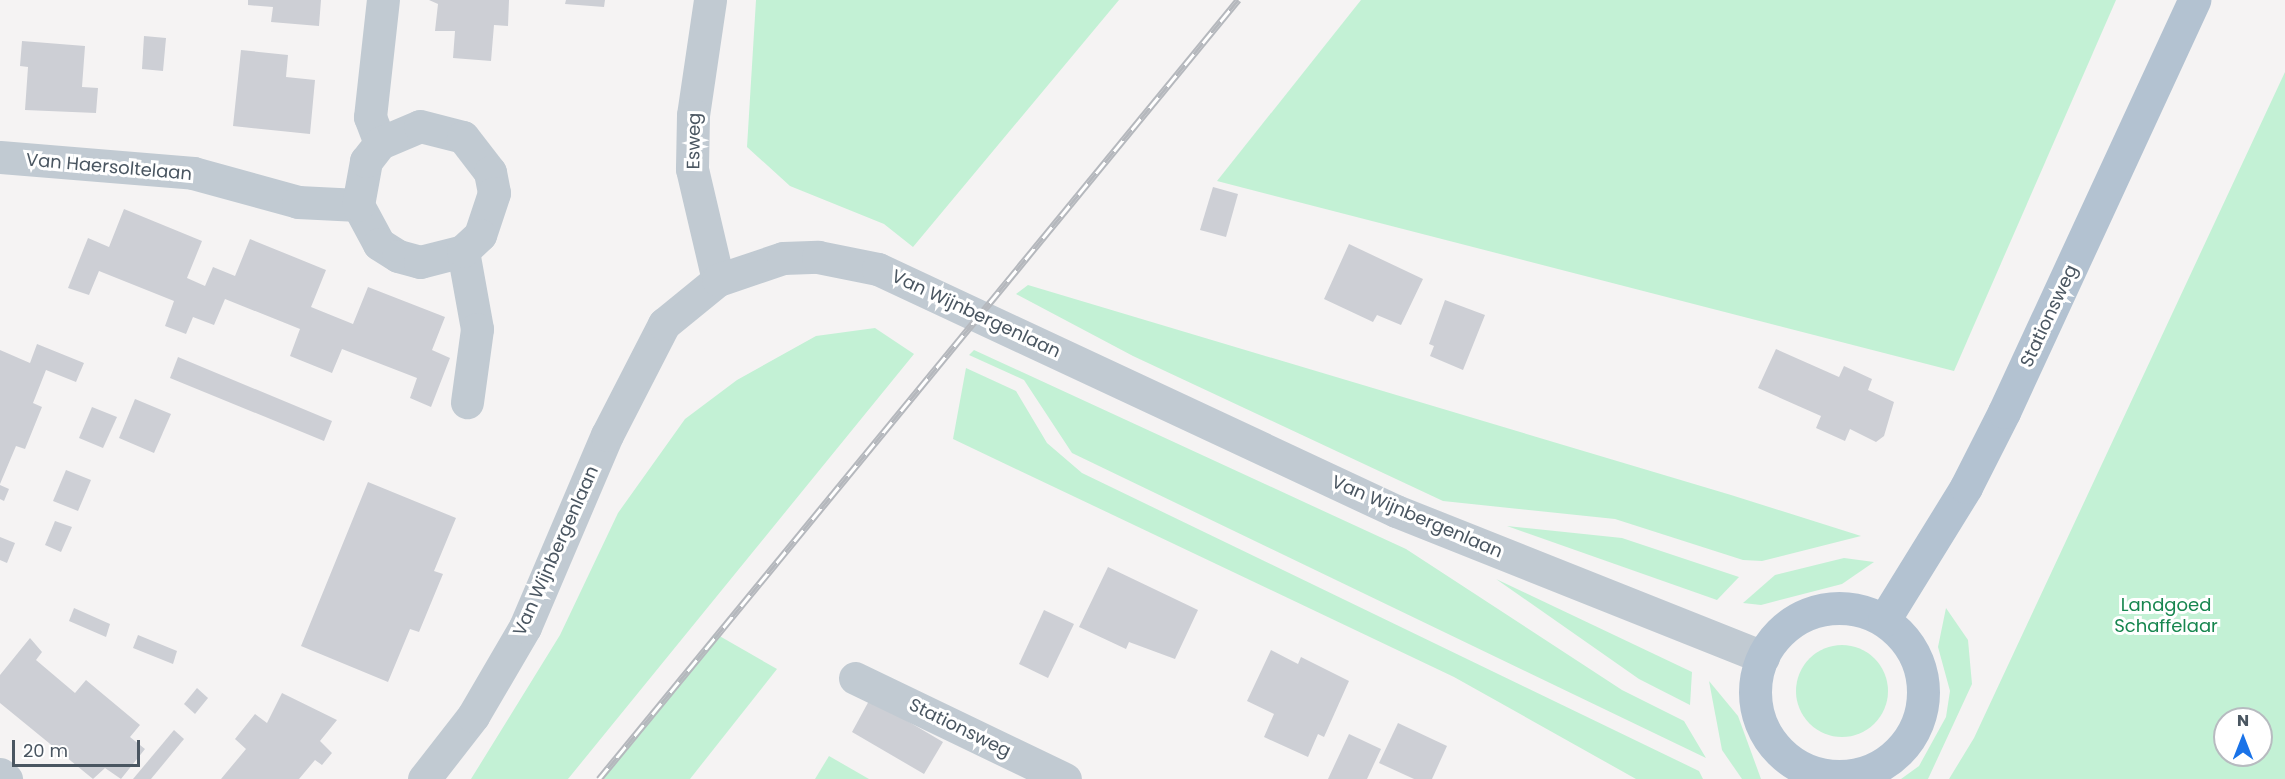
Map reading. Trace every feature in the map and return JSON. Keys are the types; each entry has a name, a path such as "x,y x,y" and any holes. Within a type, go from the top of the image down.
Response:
{"main road":[{"name":"Stationsweg","path":"1884,620 1966,487 2004,412 2194,0"},
{"path":"1850,610 1884,620 1918,661 1922,713 1894,757 1845,777 1817,776 1783,754 1763,728 1756,680 1763,657 1776,637 1815,612 1850,610"}],"street":[{"path":"380,143 370,117 383,0"},
{"name":"Esweg","path":"710,0 693,115 692,169 718,280"},
{"path":"420,126 463,137 479,152 494,194 490,215 463,251 420,262 398,256 379,244 358,205 362,171 380,143 420,126"},
{"name":"Van Haersoltelaan","path":"0,158 193,173 298,202 358,205"},
{"path":"463,251 477,329 467,402"},
{"name":"Van Wijnbergenlaan","path":"424,779 498,677 607,435 664,324 718,280 783,258 818,257 878,269 1396,511 1763,657"},
{"name":"Stationsweg","path":"855,678 1065,779"},
{"path":"0,774 6,779"}],"green space":[{"path":"756,0 1119,0 913,247 884,224 790,186 747,147"},
{"path":"1361,0 2116,0 1954,371 1217,181"},
{"name":"Landgoed Schaffelaar","path":"2285,72 2285,779 1949,779 1974,738"},
{"path":"1028,285 1861,536 1762,561 1743,560 1615,519 1443,501 1133,356 1016,294"},
{"path":"875,328 914,354 568,779 471,779 560,635 618,513 685,419 737,380 816,336"},
{"path":"974,350 1406,549 1622,690 1684,721 1706,758 1072,453 1024,380 969,355"},
{"path":"966,368 1016,391 1047,443 1082,473 1699,771 1703,779 1636,779 1454,677 953,439"},
{"path":"1507,526 1622,538 1739,577 1717,600"},
{"path":"1844,558 1874,562 1842,584 1761,605 1743,603 1775,575"},
{"path":"1496,579 1692,672 1690,705 1639,679"},
{"path":"1946,608 1968,640 1972,684 1928,779 1901,779 1919,766 1946,717 1950,691 1938,647"},
{"path":"716,634 777,669 690,779 600,779"},
{"path":"1842,645 1860,649 1874,659 1884,673 1888,691 1884,709 1874,723 1860,733 1842,737 1824,733 1810,723 1800,709 1796,691 1800,673 1810,659 1824,649"},
{"path":"1709,681 1738,716 1761,779 1742,779 1722,750"},
{"path":"829,756 869,779 815,779"}],"building":[{"path":"248,0 321,0 319,26 271,22 273,7 248,5"},
{"path":"429,0 509,0 508,26 494,25 491,61 453,58 455,31 435,31 438,4"},
{"path":"566,0 605,0 604,7 565,4"},
{"path":"144,36 166,38 163,71 142,69"},
{"path":"22,41 85,46 82,87 98,88 96,113 25,110 28,67 20,66"},
{"path":"241,50 288,55 286,77 315,80 310,134 233,126"},
{"path":"1213,187 1238,194 1226,237 1200,230"},
{"path":"124,209 202,241 187,278 205,286 213,267 235,276 250,239 326,270 311,307 353,324 368,287 445,317 432,350 450,358 431,407 410,398 417,378 342,349 332,373 290,356 300,329 225,299 214,325 193,317 186,334 165,326 174,301 99,271 89,295 68,288 88,238 109,247"},
{"path":"1349,244 1423,279 1401,325 1377,315 1373,322 1324,299"},
{"path":"1445,300 1485,315 1463,370 1430,356 1434,346 1429,344"},
{"path":"37,344 84,363 76,382 46,370 33,403 42,407 25,449 16,446 0,484 0,350 30,363"},
{"path":"1776,349 1839,377 1844,366 1872,379 1868,390 1894,402 1884,436 1876,442 1850,429 1845,441 1816,428 1821,416 1758,388"},
{"path":"178,357 332,421 324,441 170,378"},
{"path":"135,399 171,414 154,453 119,438"},
{"path":"92,407 117,417 103,448 79,438"},
{"path":"66,470 91,480 78,511 53,501"},
{"path":"368,482 456,518 434,571 443,574 419,632 410,629 388,682 301,646"},
{"path":"0,485 9,489 4,501 0,499"},
{"path":"55,521 72,527 61,552 45,545"},
{"path":"0,537 15,543 7,563 0,560"},
{"path":"1108,567 1198,610 1175,659 1129,642 1126,649 1079,627"},
{"path":"74,608 110,624 106,637 69,621"},
{"path":"1044,610 1074,624 1048,678 1019,664"},
{"path":"138,635 177,651 173,664 133,648"},
{"path":"30,638 42,652 36,660 75,693 86,680 140,725 130,737 145,749 121,779 105,768 93,779 0,703 0,675"},
{"path":"1271,650 1298,664 1301,657 1349,681 1324,737 1318,734 1308,757 1264,737 1274,714 1247,701"},
{"path":"197,688 208,698 195,714 184,704"},
{"path":"282,693 337,720 320,741 332,753 322,765 315,760 299,779 221,779 246,749 235,739 255,714 267,723"},
{"path":"870,699 943,742 924,774 852,732"},
{"path":"1398,723 1447,746 1432,779 1414,779 1379,763"},
{"path":"174,730 184,739 151,779 133,779"},
{"path":"1349,734 1381,749 1367,779 1328,779"}],"railway":[{"path":"599,779 1238,0"}]}
